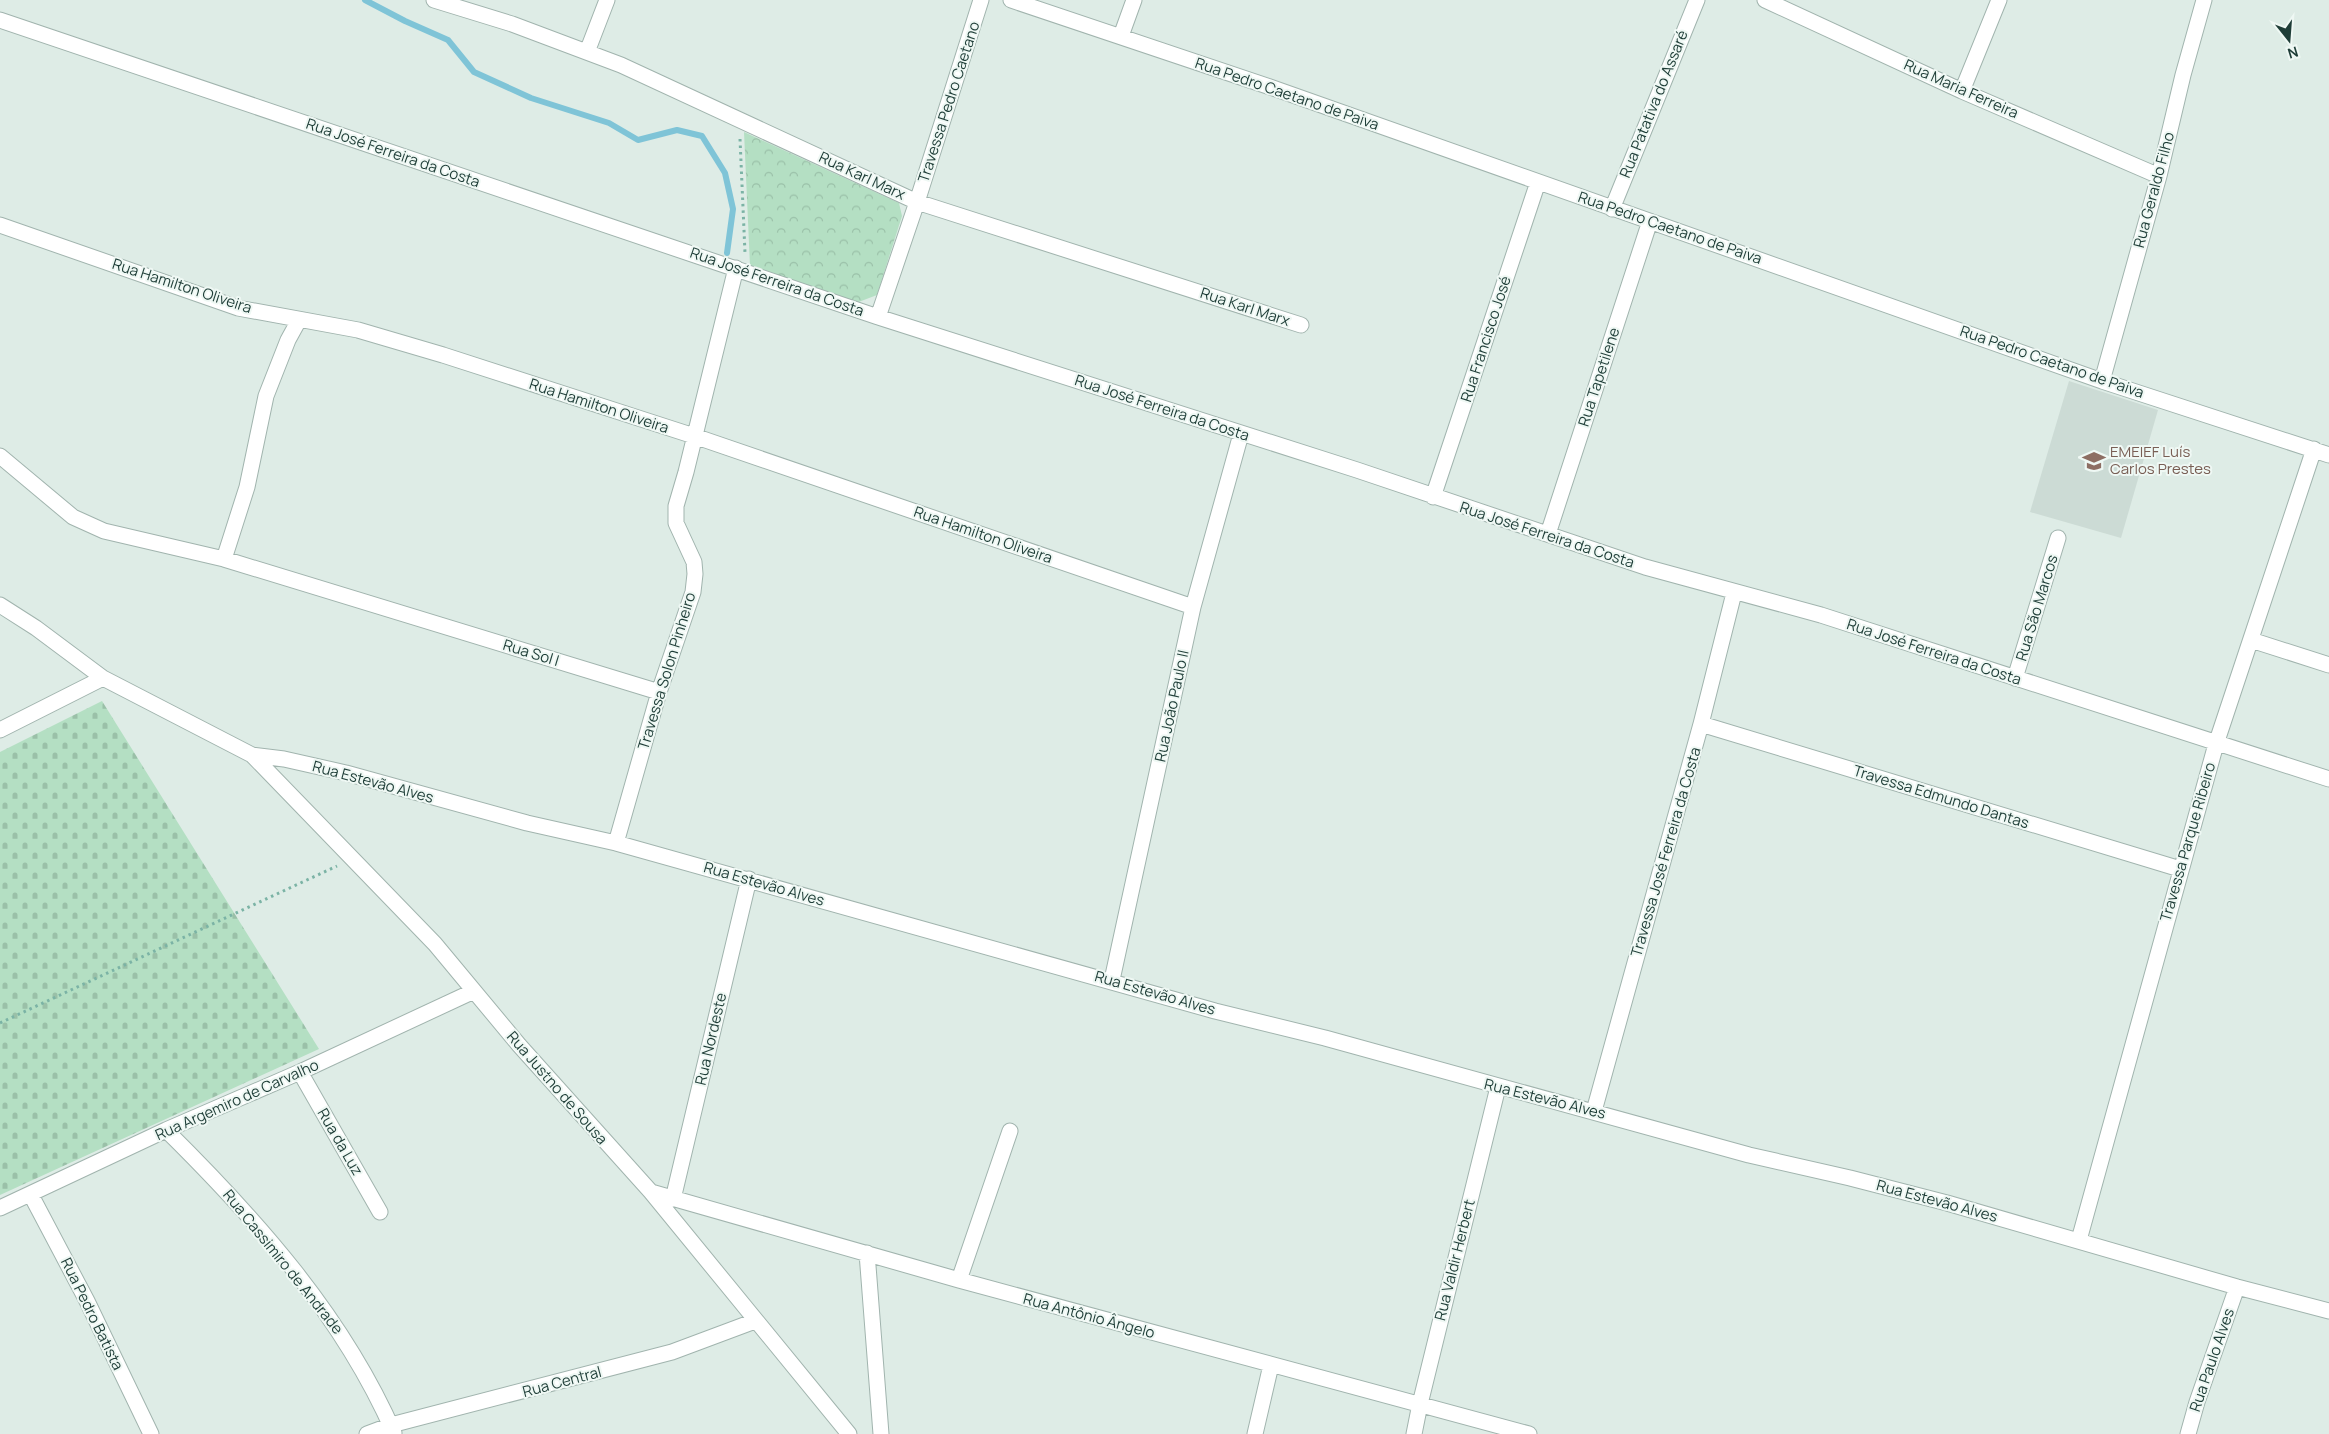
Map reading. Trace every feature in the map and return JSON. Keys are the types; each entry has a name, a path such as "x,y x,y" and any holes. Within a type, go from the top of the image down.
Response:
{"street":[{"name":"Rua Karl Marx","path":"434,0 512,24 621,65 917,202 1301,325"},
{"path":"587,52 607,0"},
{"name":"Travessa Pedro Caetano","path":"878,317 917,202 981,0"},
{"name":"Rua Pedro Caetano de Paiva","path":"1011,0 1121,36 2102,380 2329,454"},
{"path":"1121,36 1134,0"},
{"name":"Rua Patativa do Assaré","path":"1612,209 1696,0"},
{"name":"Rua Maria Ferreira","path":"1765,0 1781,3 1962,91 2159,176"},
{"path":"1962,91 1999,0"},
{"name":"Rua Geraldo Filho","path":"2102,380 2159,176 2183,75 2204,0"},
{"name":"Rua José Ferreira da Costa","path":"0,20 741,269 878,317 1356,470 1645,567 1821,616 2329,779"},
{"name":"Rua Francisco José","path":"1433,497 1538,182"},
{"name":"Rua Tapetilene","path":"1548,534 1650,221"},
{"name":"Rua Hamilton Oliveira","path":"0,225 238,308 358,330 694,436 1193,607"},
{"name":"Travessa Solon Pinheiro","path":"616,843 659,692 693,592 694,562 676,523 676,506 741,269"},
{"path":"224,559 247,487 266,396 288,340 299,320"},
{"name":"Rua João Paulo II","path":"1112,980 1193,607 1241,434"},
{"name":"Travessa Parque Ribeiro","path":"2079,1240 2216,744 2314,449"},
{"name":"Rua Sol I","path":"0,456 73,517 104,531 224,559 659,692"},
{"name":"Rua São Marcos","path":"2015,678 2058,538"},
{"name":"Travessa José Ferreira da Costa","path":"1594,1111 1701,724 1734,593"},
{"name":"Rua Estevão Alves","path":"0,605 36,628 102,678 252,755 284,759 346,773 527,823 616,843 749,879 841,907 1112,980 1215,1011 1325,1038 1749,1155 1850,1178 2079,1240 2237,1287 2329,1311"},
{"path":"2251,640 2329,665"},
{"path":"0,730 102,678"},
{"name":"Travessa Edmundo Dantas","path":"1701,724 2180,869"},
{"name":"Rua Justno de Sousa","path":"252,755 435,944 519,1045 651,1192 849,1434"},
{"name":"Rua Nordeste","path":"673,1199 749,879"},
{"name":"Rua Argemiro de Carvalho","path":"0,1208 166,1130 300,1072 474,991"},
{"name":"Rua da Luz","path":"300,1072 380,1212"},
{"name":"Rua Valdir Herbert","path":"1414,1434 1498,1087"},
{"name":"Rua Cassimiro de Andrade","path":"166,1130 206,1170 317,1300 336,1325 361,1365 393,1429"},
{"path":"959,1280 1010,1131"},
{"name":"Rua Antônio Ângelo","path":"651,1192 959,1280 1529,1434"},
{"name":"Rua Pedro Batista","path":"30,1195 87,1302 151,1434"},
{"path":"867,1253 881,1434"},
{"name":"Rua Paulo Alves","path":"2188,1434 2197,1402 2237,1287"},
{"name":"Rua Central","path":"366,1434 393,1429 672,1352 755,1321"},
{"path":"1255,1434 1271,1365"}],"path":[{"path":"739,118 741,269"},
{"path":"0,1023 353,859"}],"shaded area":[{"name":"EMEIEF Luís Carlos Prestes","path":"2069,381 2158,410 2121,538 2030,512"}],"green space":[{"path":"744,132 899,203 902,216 877,295 856,303 750,266"},
{"path":"102,701 319,1049 0,1195 0,752"}],"waterway":[{"path":"365,0 405,21 448,40 474,72 531,98 609,123 638,140 677,130 702,136 725,173 733,209 727,253"}],"place":[{"name":"EMEIEF Luís Carlos Prestes","path":"2094,461"}]}
